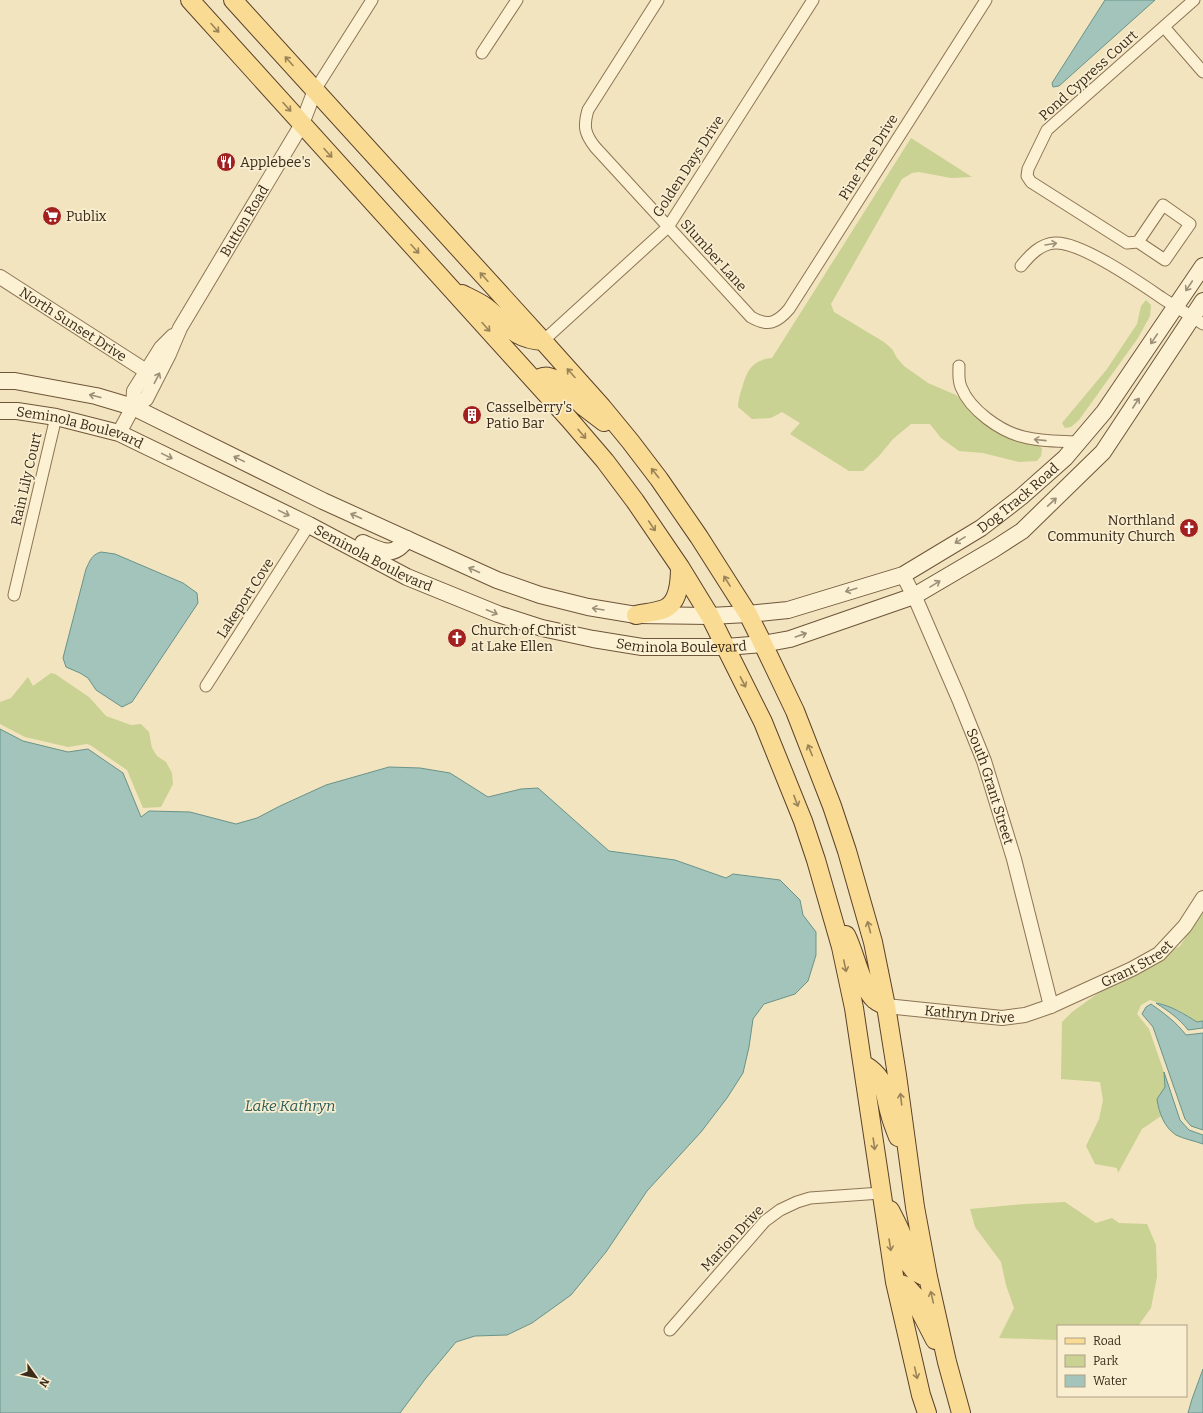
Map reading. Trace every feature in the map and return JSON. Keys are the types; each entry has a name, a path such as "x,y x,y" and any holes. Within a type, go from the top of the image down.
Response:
{"main road":[{"path":"190,0 534,380 605,461 635,501 680,567 710,616 763,722 787,778 814,854 827,899 844,962 854,1008 881,1193 896,1282 927,1413"},
{"path":"233,0 602,407 659,479 699,537 748,614 795,711 832,806 873,942 886,1006 928,1277 947,1362 961,1413"},
{"name":"Dog Track Road","path":"748,614 788,610 903,575 981,528 1065,458 1079,442 1104,412 1203,266"},
{"path":"450,288 486,307 519,336 530,340 543,341"},
{"name":"Dog Track Road","path":"763,644 790,639 914,596 1022,531 1103,452 1197,321 1203,301"},
{"path":"534,380 543,376 551,377 556,380 583,406 630,442"},
{"name":"Seminola Boulevard","path":"0,381 15,381 82,393 133,407 323,501 498,580 540,595 588,608 636,615 710,616 748,614"},
{"name":"Seminola Boulevard","path":"0,411 17,411 56,417 119,433 309,525 407,577 498,614 542,628 606,641 642,646 726,647 763,644"},
{"path":"309,525 319,523 328,526 384,552 389,552 400,548 407,539"},
{"path":"636,615 665,609 674,600 680,586 680,567"},
{"path":"827,899 852,946 865,985 875,1000 886,1006"},
{"path":"863,1064 872,1069 882,1082 890,1115 910,1168"},
{"path":"881,1193 902,1234 907,1259 911,1268 919,1275 928,1277"},
{"path":"896,1282 906,1286 915,1296 919,1309 947,1362"}],"street":[{"path":"315,90 372,0"},
{"path":"482,53 517,0"},
{"name":"Slumber Lane","path":"658,0 588,110 585,120 585,130 588,138 595,147 751,317 759,322 770,323"},
{"name":"Golden Days Drive","path":"543,341 668,227 813,0"},
{"name":"Pine Tree Drive","path":"770,323 780,319 790,309 986,0"},
{"name":"Pond Cypress Court","path":"1138,242 1163,206 1190,224 1165,260 1138,242 1127,243 1031,182 1027,176 1028,169 1048,130 1194,0"},
{"path":"1164,27 1203,72"},
{"name":"Button Road","path":"133,407 146,399 169,354 180,328 302,124 315,90"},
{"path":"1021,266 1029,257 1046,244 1064,243 1121,271 1197,321"},
{"name":"North Sunset Drive","path":"0,277 146,371"},
{"name":"Button Road","path":"119,433 133,407 134,391 161,348 180,328"},
{"path":"959,366 958,379 960,387 969,401 984,416 1011,433 1039,440 1079,442"},
{"name":"Rain Lily Court","path":"14,595 56,417"},
{"name":"Lakeport Cove","path":"206,686 309,525"},
{"name":"South Grant Street","path":"903,575 914,596 959,699 984,761 1014,860 1051,1006"},
{"name":"Grant Street","path":"1051,1006 1132,969 1159,954 1185,926 1203,898"},
{"name":"Kathryn Drive","path":"886,1006 1002,1018 1025,1015 1051,1006"},
{"name":"Marion Drive","path":"670,1330 764,1221 780,1210 810,1198 881,1193"}],"green space":[{"path":"911,138 972,177 951,178 919,172 912,173 902,179 831,304 834,312 884,342 892,349 904,366 928,383 956,395 980,418 1000,433 1016,441 1038,444 1042,449 1041,456 1037,461 1019,462 983,453 959,451 941,438 930,424 911,424 893,439 879,456 863,471 849,471 790,434 800,423 782,412 771,418 752,419 738,407 738,402 748,371 760,361 772,358"},
{"path":"1146,300 1151,305 1150,316 1138,338 1079,420 1071,427 1065,428 1062,423 1107,369 1137,324 1141,306"},
{"path":"51,673 55,674 89,697 106,716 131,725 141,724 149,732 152,748 157,756 166,762 172,773 173,784 161,807 143,808 127,770 90,745 87,744 68,747 25,737 0,724 0,702 11,698 28,677 33,686"},
{"path":"1203,910 1203,1021 1197,1022 1180,1011 1150,1000 1141,1005 1137,1014 1149,1029 1164,1072 1166,1087 1158,1100 1161,1116 1142,1129 1118,1173 1117,1168 1095,1164 1086,1146 1099,1119 1103,1100 1100,1082 1061,1079 1062,1022 1072,1012 1104,989 1180,946"},
{"path":"1065,1202 1096,1223 1112,1218 1119,1223 1147,1224 1156,1245 1157,1277 1151,1308 1139,1325 1057,1325 1057,1340 999,1338 1014,1308 1006,1285 1001,1262 975,1227 970,1209"}],"water":[{"path":"1105,0 1155,0 1059,86 1053,87 1052,83"},
{"path":"101,552 115,554 183,583 197,593 198,603 132,702 122,707 96,690 88,678 66,667 63,658 86,569 93,557"},
{"name":"Lake Kathryn","path":"0,729 23,741 68,752 88,749 123,773 141,817 149,811 190,812 236,824 257,818 326,785 389,767 420,768 450,773 488,797 521,789 538,788 609,851 675,860 726,878 733,874 780,880 800,900 803,915 816,932 816,955 808,981 795,994 764,1004 753,1019 743,1073 727,1098 701,1132 647,1191 606,1252 571,1295 532,1323 507,1335 475,1336 456,1342 426,1378 400,1413 0,1413"},
{"path":"1156,1003 1173,1008 1197,1022 1203,1021 1203,1028 1188,1030 1177,1018"},
{"path":"1151,1004 1170,1018 1186,1035 1203,1033 1203,1130 1191,1126 1185,1119 1153,1027 1142,1014 1146,1007"},
{"path":"1164,1072 1180,1120 1189,1130 1203,1135 1203,1144 1176,1135 1165,1124 1157,1099 1165,1087"},
{"path":"1203,1369 1203,1413 1188,1413 1192,1399"}],"place":[{"name":"Applebee's","path":"226,162"},
{"name":"Publix","path":"52,216"},
{"name":"Casselberry's Patio Bar","path":"472,415"},
{"name":"Northland Community Church","path":"1189,528"},
{"name":"Church of Christ at Lake Ellen","path":"457,638"}]}
